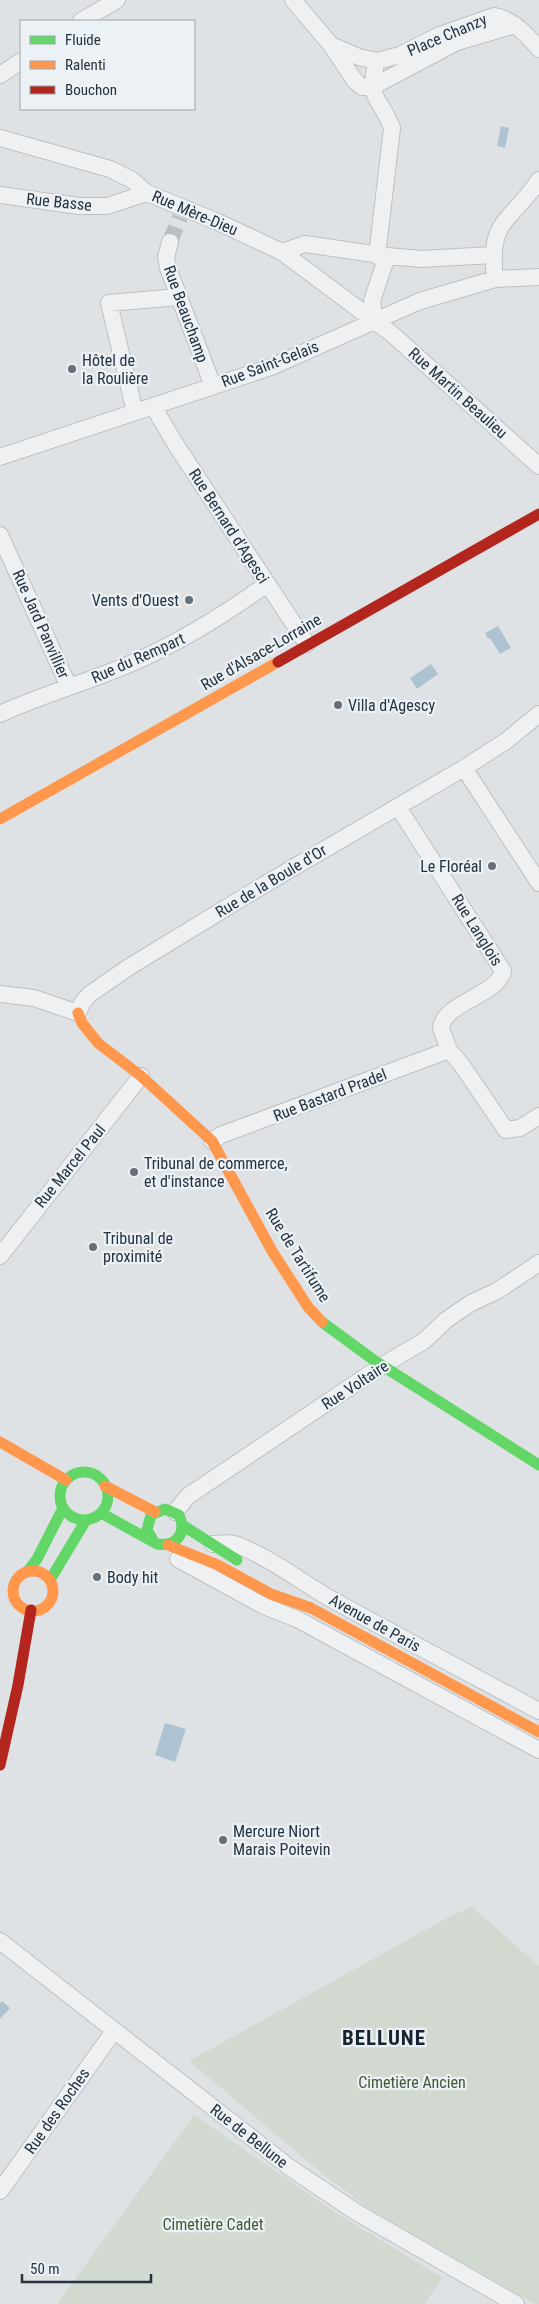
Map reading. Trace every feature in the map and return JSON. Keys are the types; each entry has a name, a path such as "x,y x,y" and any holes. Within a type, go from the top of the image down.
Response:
{"main road":[{"name":"Rue d'Alsace-Lorraine","path":"0,819 539,514"},
{"name":"Rue de Tartifume","path":"78,1013 82,1024 98,1043 141,1076 212,1141 272,1251 308,1308 320,1321 345,1341 539,1465"},
{"path":"0,1442 66,1480"},
{"path":"86,1520 72,1517 63,1508 60,1494 66,1480 72,1475 87,1473 95,1475 105,1486 155,1512"},
{"path":"63,1508 37,1559 26,1572 9,1582 16,1601 20,1606 37,1610 48,1604 52,1593 50,1580 86,1520 101,1513 108,1498 105,1486"},
{"path":"179,1519 178,1540 161,1544 147,1530 147,1524 155,1512 165,1509 179,1519 210,1544 250,1567"},
{"name":"Avenue de Paris","path":"101,1513 161,1544 218,1565 271,1594 311,1608"},
{"path":"26,1572 42,1573 50,1580"},
{"name":"Avenue de Paris","path":"284,1587 311,1608 539,1732"},
{"path":"0,1765 18,1685 31,1610"}],"street":[{"path":"83,20 117,0"},
{"path":"293,0 331,45 355,81 362,87 372,88"},
{"name":"Place Chanzy","path":"377,61 400,55 486,17 502,17 525,32 539,49"},
{"name":"Place Chanzy","path":"372,88 457,42 515,25"},
{"path":"331,45 359,57 377,61 372,88 375,100 388,117 392,128 382,256 372,301 375,322"},
{"path":"0,75 20,62"},
{"name":"Rue Mère-Dieu","path":"0,138 110,168 132,180 147,193 182,212 282,252 375,322"},
{"path":"495,279 492,255 498,229 539,180"},
{"name":"Rue Basse","path":"0,195 79,206 107,206 147,193"},
{"name":"Rue Beauchamp","path":"170,242 166,258 178,298 213,386"},
{"path":"282,252 306,244 382,256 422,259 492,255"},
{"name":"Rue Saint-Gelais","path":"0,456 271,367 420,302 495,279 539,277"},
{"path":"135,412 109,303 178,298"},
{"name":"Rue Martin Beaulieu","path":"375,322 392,334 539,466"},
{"name":"Rue Bernard d'Agesci","path":"152,406 308,644"},
{"name":"Rue Jard Panvillier","path":"0,535 70,687"},
{"name":"Rue du Rempart","path":"0,714 130,664 174,644 233,609 267,584"},
{"name":"Rue de la Boule d'Or","path":"78,1013 82,1003 90,994 158,948 464,768 506,740 539,714"},
{"path":"464,768 539,883"},
{"name":"Rue Langlois","path":"398,807 503,971 498,981 444,1017 440,1028 449,1050 461,1064 506,1130 520,1128 539,1116"},
{"path":"0,994 34,998 78,1013"},
{"name":"Rue Bastard Pradel","path":"212,1141 449,1050"},
{"name":"Rue Marcel Paul","path":"0,1256 141,1076"},
{"name":"Rue Voltaire","path":"179,1519 188,1496 383,1365 424,1341 446,1320 471,1303 497,1291 539,1263"},
{"name":"Avenue de Paris","path":"210,1544 229,1542 242,1546 292,1573 311,1588 372,1622 539,1711"},
{"name":"Avenue de Paris","path":"161,1544 180,1561 428,1689 539,1750"},
{"name":"Avenue de Paris","path":"312,1628 343,1626"},
{"name":"Avenue de Paris","path":"423,1670 428,1689"},
{"name":"Rue de Bellune","path":"0,1942 289,2167 356,2212 516,2304"},
{"name":"Rue des Roches","path":"0,2190 109,2038 112,2030"}],"green space":[{"name":"Cimetière Ancien","path":"472,1907 539,1966 539,2304 535,2304 368,2208 325,2176 189,2061 454,1914"},
{"name":"Cimetière Cadet","path":"194,2115 341,2216 443,2278 424,2304 57,2304"}],"water":[{"path":"501,126 509,128 505,148 497,146"},
{"path":"498,626 511,648 500,654 485,633"},
{"path":"431,664 438,674 417,689 410,678"},
{"path":"165,1723 186,1729 175,1762 155,1755"},
{"path":"2,2001 10,2008 0,2019 0,2003"}],"tunnel":[{"path":"170,242 180,217"}],"traffic: fast":[{"path":"322,1322 375,1361 539,1465"},
{"path":"84,1472 93,1474 101,1479 106,1487 108,1496 106,1505 101,1513 93,1518 84,1520 75,1518 67,1513 62,1505 60,1496 62,1487 67,1479 75,1474 84,1472"},
{"path":"27,1572 37,1559 63,1508"},
{"path":"101,1513 157,1544 175,1541 182,1528 179,1515 165,1509 151,1515 147,1530 153,1540"},
{"path":"50,1580 86,1520"},
{"path":"184,1526 237,1560"}],"traffic: slow":[{"path":"0,819 278,662"},
{"path":"78,1013 82,1023 98,1043 141,1076 212,1141 272,1251 308,1307 322,1322"},
{"path":"0,1442 66,1480"},
{"path":"105,1486 155,1512"},
{"path":"168,1545 218,1565 271,1594 311,1608 539,1732"},
{"path":"33,1571 47,1577 53,1591 47,1605 33,1611 19,1605 13,1591 19,1577 33,1571"}],"traffic: jam":[{"path":"278,662 539,514"},
{"path":"0,1765 18,1685 31,1610"}],"place":[{"name":"Hôtel de la Roulière","path":"72,369"},
{"name":"Vents d'Ouest","path":"189,600"},
{"name":"Villa d'Agescy","path":"338,705"},
{"name":"Le Floréal","path":"492,866"},
{"name":"Tribunal de commerce, et d'instance","path":"134,1172"},
{"name":"Tribunal de proximité","path":"93,1247"},
{"name":"Body hit","path":"97,1577"},
{"name":"Mercure Niort Marais Poitevin","path":"223,1840"}],"district":[{"name":"BELLUNE","path":"384,2038"}]}
